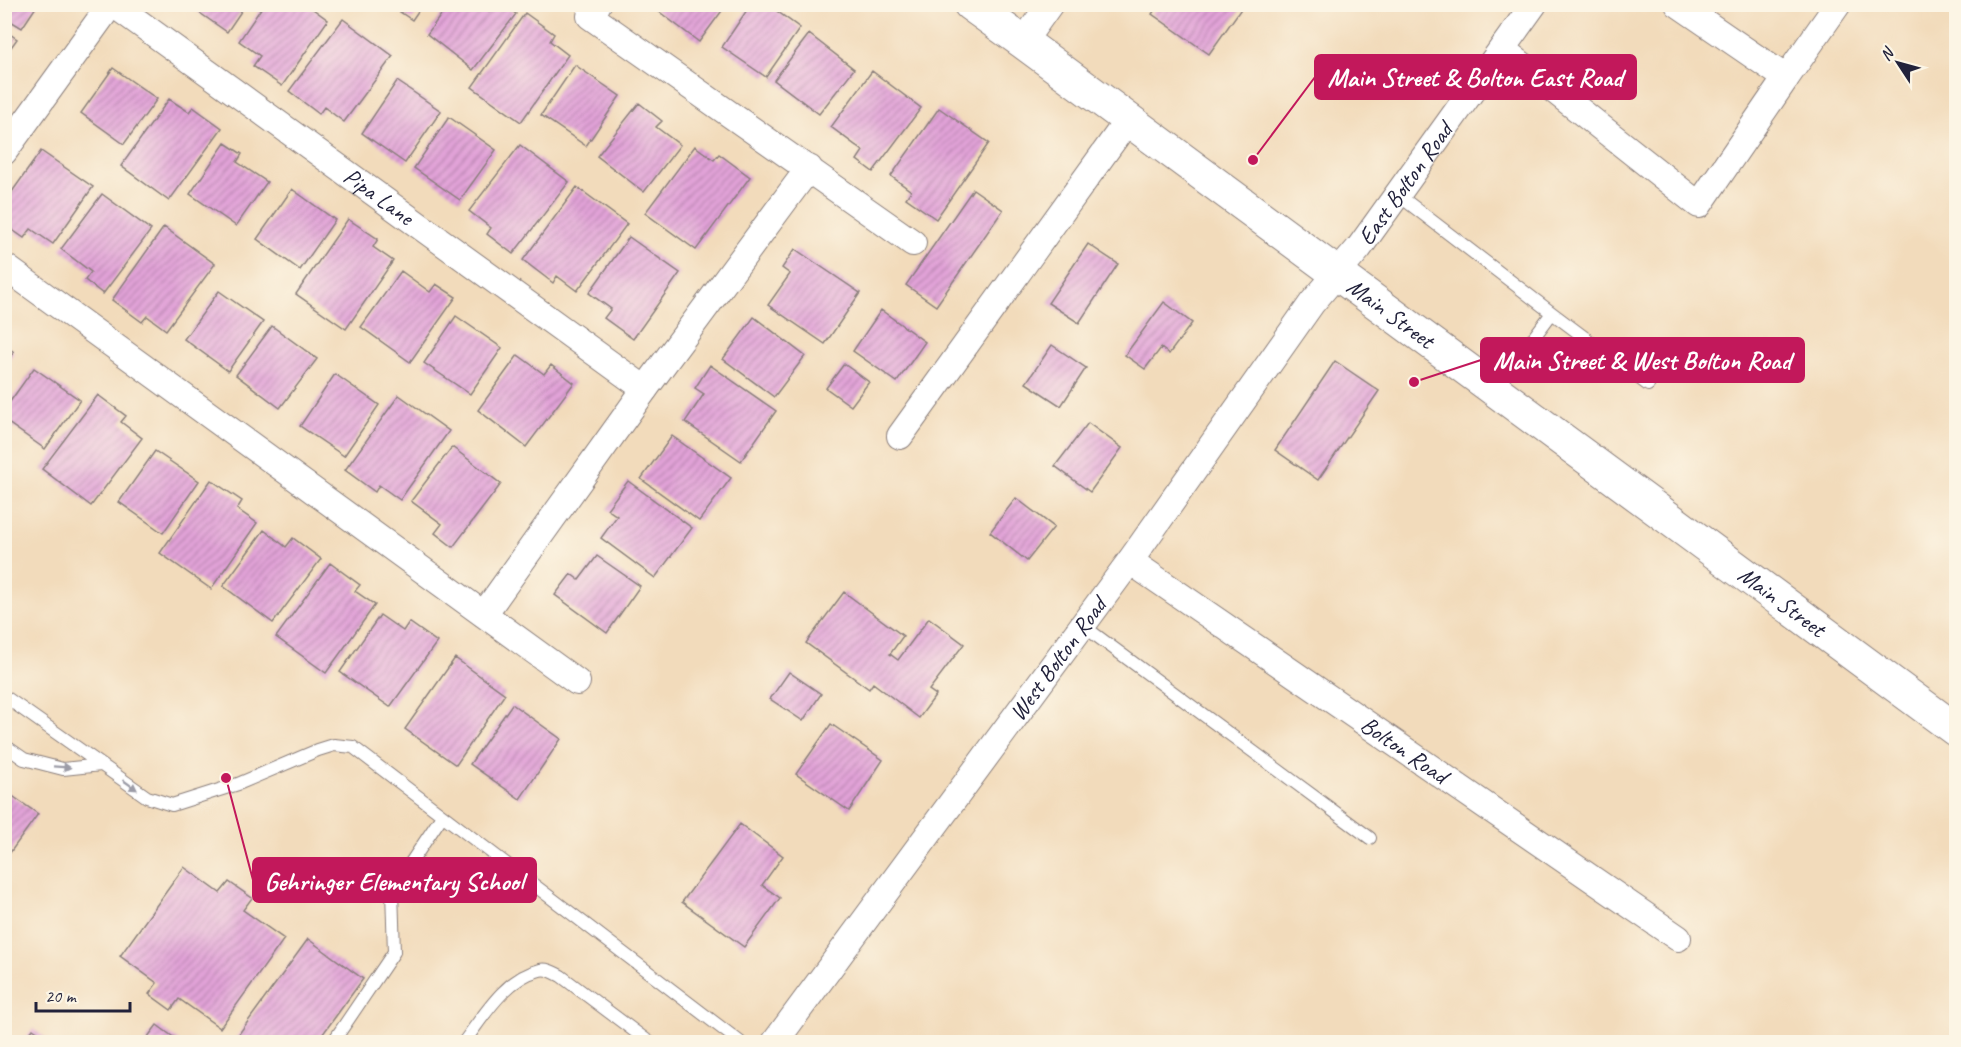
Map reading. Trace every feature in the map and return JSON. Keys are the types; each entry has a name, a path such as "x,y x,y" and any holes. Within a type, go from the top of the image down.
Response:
{"main road":[{"name":"Main Street","path":"970,4 1956,730"}],"street":[{"path":"4,152 112,4"},
{"name":"Pipa Lane","path":"112,4 645,388"},
{"path":"1023,42 1050,4"},
{"name":"East Bolton Road","path":"1337,274 1359,248 1534,4"},
{"path":"1678,4 1786,78"},
{"path":"1502,49 1699,206 1838,4"},
{"path":"587,8 913,243"},
{"path":"900,436 1128,120"},
{"path":"484,614 645,388 809,168"},
{"path":"4,266 578,682"},
{"name":"West Bolton Road","path":"776,1042 1130,561 1312,303 1337,274"},
{"name":"Bolton Road","path":"1130,561 1678,938"}],"lane":[{"path":"1397,194 1647,385"},
{"path":"1494,390 1552,313"},
{"path":"1082,625 1370,838"},
{"path":"4,696 147,797 172,805 238,784 318,750 334,745 353,747 740,1042"},
{"path":"4,745 24,759 63,769 101,765"},
{"path":"333,1042 394,952 392,891 442,816"},
{"path":"464,1042 505,989 521,978 541,969 561,976 649,1042"}],"building":[{"path":"4,4 38,4 22,28 4,17"},
{"path":"187,4 246,4 227,32"},
{"path":"264,4 306,4 328,20 282,86 253,66 260,56 239,41"},
{"path":"388,4 423,4 412,20"},
{"path":"449,4 480,4 489,11 494,4 503,4 516,14 473,70 427,34"},
{"path":"649,4 727,4 699,42"},
{"path":"751,4 767,4 800,28 766,77 722,47"},
{"path":"1158,5 1243,6 1209,54 1152,14"},
{"path":"525,13 554,34 550,41 568,55 521,122 472,87"},
{"path":"343,19 393,56 344,122 324,107 319,114 289,91"},
{"path":"4,30 17,39 4,57"},
{"path":"809,34 854,69 819,114 774,80"},
{"path":"575,65 620,96 586,146 541,115"},
{"path":"113,68 157,99 124,144 81,113"},
{"path":"872,71 921,108 873,172 857,160 863,151 831,127"},
{"path":"397,81 441,111 405,163 362,133"},
{"path":"169,99 189,112 193,107 222,128 169,201 121,166"},
{"path":"639,103 662,121 656,127 680,145 644,192 597,156"},
{"path":"939,108 989,143 936,219 906,198 911,191 891,176"},
{"path":"449,117 496,150 460,200 414,168"},
{"path":"225,143 242,154 237,162 267,182 236,226 190,194"},
{"path":"520,145 569,182 513,254 487,234 491,228 469,211"},
{"path":"695,146 714,160 719,154 750,177 696,250 645,213"},
{"path":"41,151 93,187 53,244 31,229 24,238 4,224 4,203"},
{"path":"577,187 627,224 577,291 557,276 553,283 523,260"},
{"path":"292,189 335,220 300,270 257,239"},
{"path":"973,189 1003,210 936,306 906,285"},
{"path":"102,194 151,230 103,294 85,280 91,272 61,249"},
{"path":"348,219 378,239 373,247 393,261 346,329 296,294"},
{"path":"164,227 215,264 166,330 147,316 142,322 112,300"},
{"path":"629,237 680,273 633,339 604,318 611,309 589,293"},
{"path":"1088,244 1118,264 1079,323 1048,303"},
{"path":"795,249 860,293 825,344 768,305 790,274 782,268"},
{"path":"401,271 430,292 436,284 456,297 410,362 361,327"},
{"path":"219,291 263,322 228,371 184,339"},
{"path":"1164,302 1192,323 1169,354 1161,348 1145,369 1125,355"},
{"path":"881,310 925,342 897,382 853,351"},
{"path":"456,316 502,348 470,394 424,363"},
{"path":"754,317 805,356 774,397 723,359"},
{"path":"272,326 317,359 280,408 236,375"},
{"path":"4,345 14,352 4,366"},
{"path":"1052,345 1086,368 1061,406 1026,383"},
{"path":"518,355 544,374 551,365 574,383 526,447 478,410"},
{"path":"1335,361 1379,391 1318,480 1275,450"},
{"path":"844,364 869,382 851,406 826,388"},
{"path":"710,365 776,411 741,461 685,422 704,394 695,388"},
{"path":"34,368 80,400 45,449 4,420 4,410"},
{"path":"335,374 379,405 344,456 300,426"},
{"path":"98,395 126,416 121,422 142,438 91,506 42,469"},
{"path":"399,395 449,431 400,500 379,485 375,492 345,470"},
{"path":"1088,423 1122,448 1090,492 1055,466"},
{"path":"672,436 731,478 699,521 641,479"},
{"path":"452,447 501,484 453,547 435,533 442,524 411,501"},
{"path":"155,451 199,481 163,533 119,502"},
{"path":"211,480 242,501 237,509 257,523 211,589 160,553"},
{"path":"628,481 692,528 655,578 601,538 617,516 607,509"},
{"path":"1016,498 1054,527 1027,561 990,532"},
{"path":"264,530 286,547 293,538 321,559 273,623 223,586"},
{"path":"597,556 640,586 607,633 555,595 571,574 579,580"},
{"path":"330,563 360,585 355,591 375,605 326,673 276,637"},
{"path":"844,592 903,636 890,654 898,660 929,618 964,644 929,690 936,695 919,718 873,683 869,689 806,643"},
{"path":"380,615 403,631 409,622 437,642 390,707 340,672"},
{"path":"455,658 505,694 456,765 405,729"},
{"path":"789,672 821,694 803,721 770,699"},
{"path":"512,704 561,739 520,799 470,764"},
{"path":"831,724 883,760 849,811 796,774"},
{"path":"4,790 38,814 4,861"},
{"path":"740,824 783,856 762,885 780,898 744,947 682,902"},
{"path":"184,867 220,893 229,882 252,898 243,910 284,939 220,1028 179,999 171,1010 149,994 157,983 120,956"},
{"path":"308,939 363,979 317,1042 233,1042"},
{"path":"157,1025 180,1042 144,1042"},
{"path":"33,1029 51,1042 23,1042"}],"place":[{"name":"Main Street & Bolton East Road","path":"1253,160"},
{"name":"Main Street & West Bolton Road","path":"1414,382"},
{"name":"Gehringer Elementary School","path":"226,778"}]}
